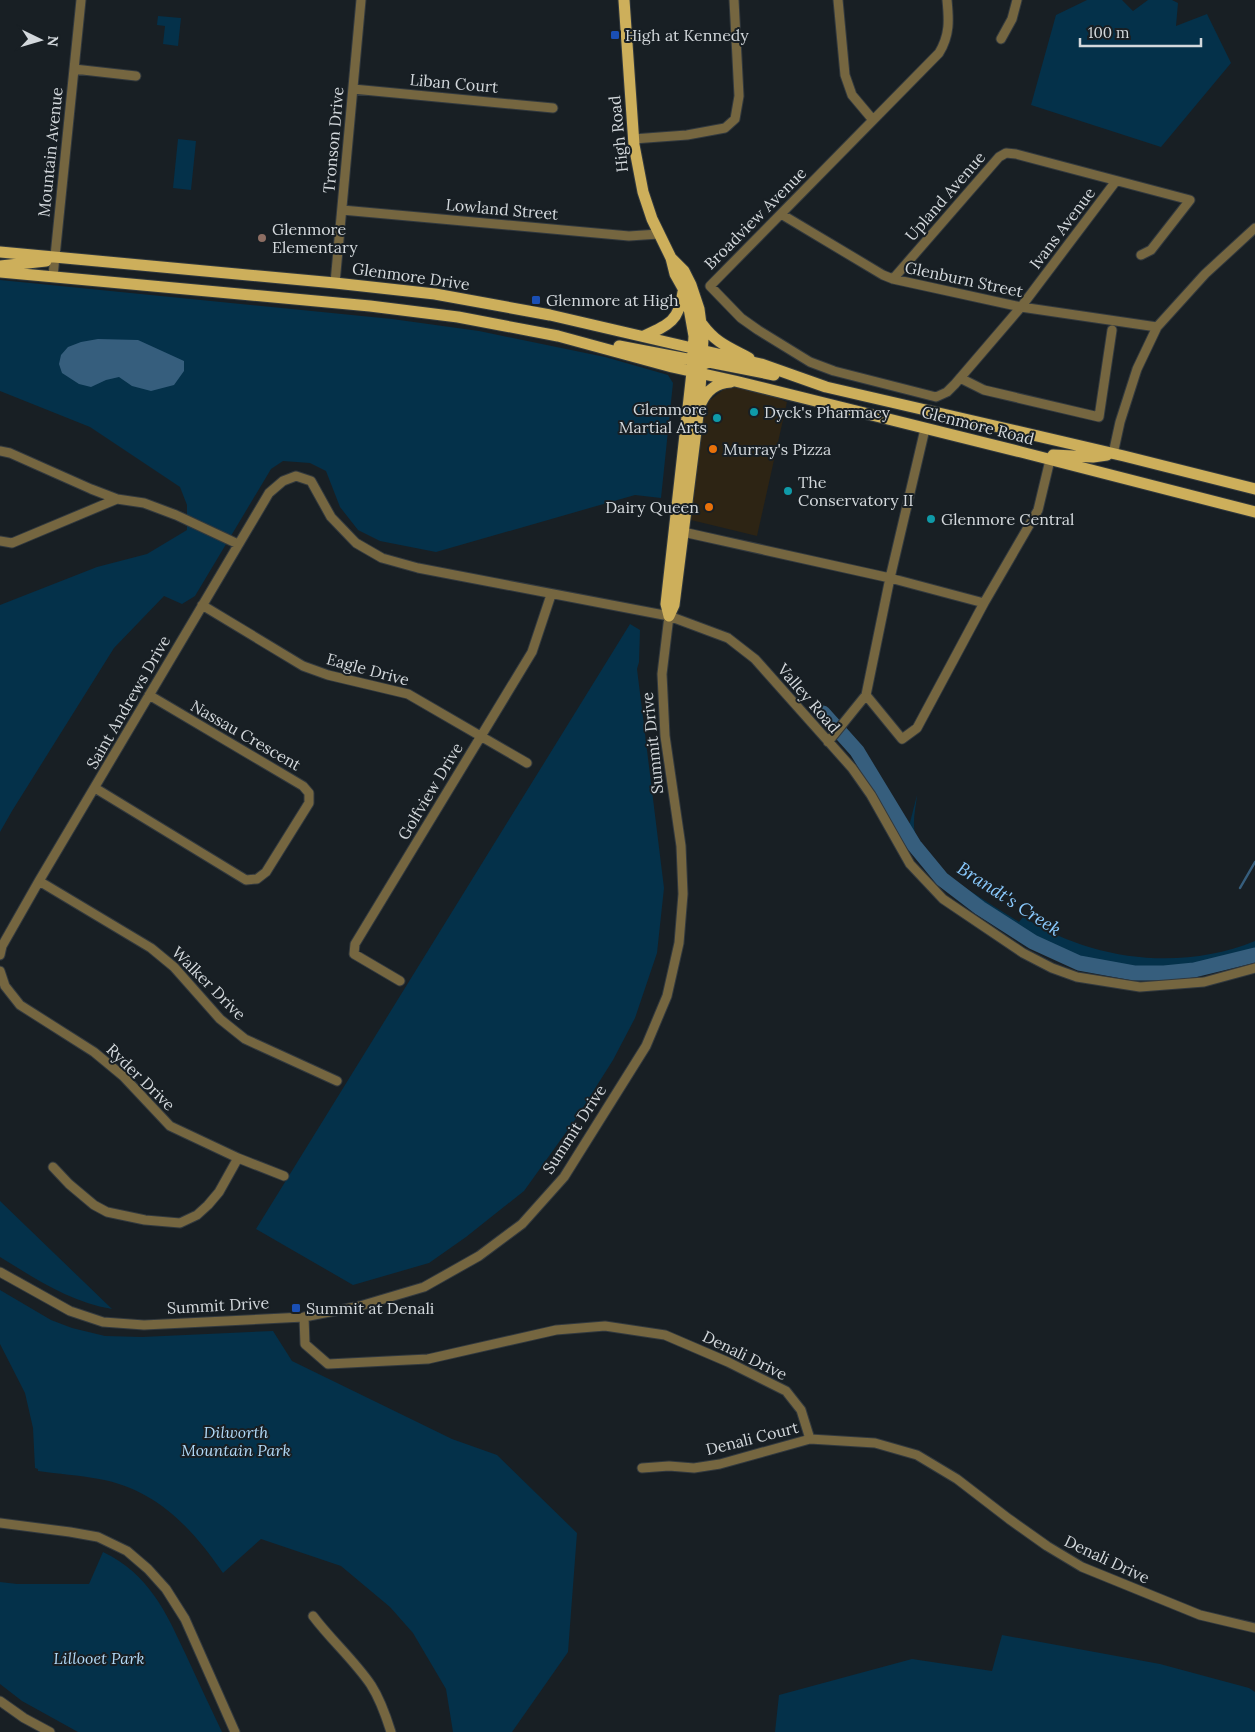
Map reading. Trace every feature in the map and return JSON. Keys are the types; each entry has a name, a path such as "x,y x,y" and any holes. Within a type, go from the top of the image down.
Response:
{"main road":[{"name":"High Road","path":"624,0 633,139 637,169 643,192 659,234 671,258 675,274 684,290 692,323 697,361"},
{"name":"Glenmore Drive","path":"0,252 335,282 435,294 550,315 644,336 697,361"},
{"path":"0,266 41,262 55,258"},
{"name":"High Road","path":"671,258 684,271 691,285 702,324 697,361"},
{"name":"Glenmore Drive","path":"0,272 370,306 458,317 558,336 672,367 697,361"},
{"path":"644,336 673,321 682,303 684,290"},
{"path":"702,324 719,343 761,364"},
{"path":"558,336 602,342 709,362 792,378 826,387"},
{"name":"Glenmore Road","path":"697,361 761,364 826,387 1255,489"},
{"name":"Glenmore Road","path":"697,361 735,381 1255,512"},
{"name":"Summit Drive","path":"669,616 674,605 683,532 697,361"},
{"path":"672,367 682,381 694,406 709,390 718,384 735,381"},
{"name":"Summit Drive","path":"669,616 666,604 694,406"},
{"path":"1021,452 1093,457 1113,454"}],"street":[{"name":"Mountain Avenue","path":"53,276 81,0"},
{"name":"Tronson Drive","path":"335,282 362,0"},
{"path":"633,139 687,135 725,128 735,119 739,96 734,0"},
{"path":"838,0 845,75 852,95 873,120"},
{"name":"Broadview Avenue","path":"947,0 949,20 945,42 939,53 710,286 741,318 810,362 834,371 936,397 947,392 958,381"},
{"path":"1001,38 1012,19 1017,0"},
{"path":"74,70 136,76"},
{"name":"Liban Court","path":"353,89 553,108"},
{"name":"Upland Avenue","path":"893,278 999,157 1006,154 1044,161 1116,181"},
{"path":"1116,181 1190,200 1151,250 1141,255"},
{"name":"Ivans Avenue","path":"958,381 1021,307 1116,181"},
{"name":"Lowland Street","path":"342,210 630,236 659,234"},
{"name":"Glenburn Street","path":"781,214 883,275 1021,307 1157,327"},
{"path":"1113,454 1120,422 1137,369 1157,327 1205,274 1255,228"},
{"path":"958,381 984,390 1099,417 1112,330"},
{"path":"828,742 866,695 890,578 925,429"},
{"path":"0,451 10,453 91,490 117,499 144,503 176,514 238,544"},
{"path":"866,695 902,739 917,728 984,603 1038,510 1050,460"},
{"name":"Valley Road","path":"296,476 311,481 331,517 356,544 382,558 418,568 551,595 669,616 728,638 755,659 852,768 871,795 910,864 943,899 1023,953 1052,968 1076,977 1140,987 1204,982 1255,968"},
{"name":"Saint Andrews Drive","path":"0,955 2,946 39,881 269,493 283,481 296,476"},
{"path":"0,541 12,543 117,499"},
{"path":"683,532 890,578 984,603"},
{"name":"Golfview Drive","path":"400,981 354,954 355,944 532,652 551,595"},
{"name":"Eagle Drive","path":"202,605 303,666 328,675 408,694 527,763"},
{"name":"Summit Drive","path":"0,1272 70,1311 103,1322 144,1325 304,1316 360,1306 424,1288 479,1256 522,1224 564,1178 646,1046 668,996 679,943 683,894 681,846 665,736 662,674 669,616"},
{"name":"Nassau Crescent","path":"95,788 246,880 257,879 266,872 309,803 309,793 303,786 148,695"},
{"name":"Walker Drive","path":"39,881 151,948 174,967 220,1018 245,1040 337,1081"},
{"name":"Ryder Drive","path":"0,971 5,986 20,1005 94,1052 123,1076 170,1126 238,1158 284,1176"},
{"path":"53,1167 69,1184 94,1205 107,1212 145,1220 180,1224 197,1215 208,1206 219,1192 238,1158"},
{"name":"Denali Drive","path":"304,1316 305,1344 328,1364 428,1359 556,1330 605,1326 665,1335 728,1362 786,1391 801,1410 810,1439 875,1443 917,1455 957,1479 1032,1536 1082,1567 1200,1614 1255,1628"},
{"name":"Denali Court","path":"642,1468 669,1466 694,1468 720,1464 810,1439"},
{"path":"0,1523 98,1537 127,1551 148,1569 166,1589 185,1619 234,1732"},
{"path":"313,1616 372,1686 391,1732"},
{"path":"0,1701 24,1718 50,1732"}],"shaded area":[{"path":"98,339 138,340 184,361 184,371 174,385 151,391 132,386 119,377 106,380 91,387 79,384 62,373 59,364 61,355 68,347"},
{"path":"735,381 787,402 757,536 691,520 704,409 710,400"}],"green space":[{"path":"1087,0 1122,0 1133,11 1148,0 1172,0 1178,3 1176,26 1207,14 1231,63 1161,147 1031,105 1056,15"},
{"path":"158,16 181,18 178,46 163,44 165,26 157,25"},
{"path":"178,139 196,141 191,190 173,188"},
{"path":"0,280 392,319 479,331 605,357 668,375 673,383 661,498 635,495 436,552 380,541 358,530 340,507 326,471 310,463 283,461 271,469 195,596 182,604 164,596 114,648 0,832 0,605 97,567 147,554 187,530 187,505 180,487 90,427 0,391"},
{"path":"630,624 640,630 637,669 664,888 657,953 635,1018 613,1060 577,1117 524,1191 466,1237 429,1263 353,1285 256,1229"},
{"path":"917,795 914,819 915,833 921,846 931,859 960,884 1019,922 1023,917 1050,932 1078,943 1107,952 1136,957 1196,956 1226,951 1255,941 1255,961 1192,975 1172,977 1132,976 1112,974 1073,965 1036,950 1009,933 950,890 930,873 913,853 905,842"},
{"path":"0,1201 112,1309 82,1301 54,1289 0,1257"},
{"name":"Dilworth Mountain Park","path":"0,1290 51,1320 72,1328 105,1336 142,1337 273,1331 292,1361 452,1439 497,1455 577,1533 568,1652 512,1732 453,1732 446,1689 413,1633 390,1607 341,1566 261,1539 223,1573 185,1526 155,1501 119,1484 84,1476 38,1471 35,1468 33,1428 25,1393 0,1344"},
{"name":"Lillooet Park","path":"103,1552 133,1571 163,1609 222,1732 78,1732 22,1701 0,1684 0,1582 17,1584 89,1584"},
{"path":"1002,1635 1160,1664 1249,1688 1255,1692 1255,1732 775,1732 779,1695 912,1659 992,1671"}],"waterway":[{"name":"Brandt's Creek","path":"823,713 857,751 914,845 942,879 980,908 1033,942 1079,963 1134,973 1194,970 1255,955"},
{"path":"1240,888 1255,862"}],"place":[{"name":"High at Kennedy","path":"615,35"},
{"name":"Glenmore Elementary","path":"262,238"},
{"name":"Glenmore at High","path":"536,300"},
{"name":"Dyck's Pharmacy","path":"754,412"},
{"name":"Glenmore Martial Arts","path":"717,418"},
{"name":"Murray's Pizza","path":"713,449"},
{"name":"The Conservatory II","path":"788,491"},
{"name":"Dairy Queen","path":"709,507"},
{"name":"Glenmore Central","path":"931,519"},
{"name":"Summit at Denali","path":"296,1308"}]}
